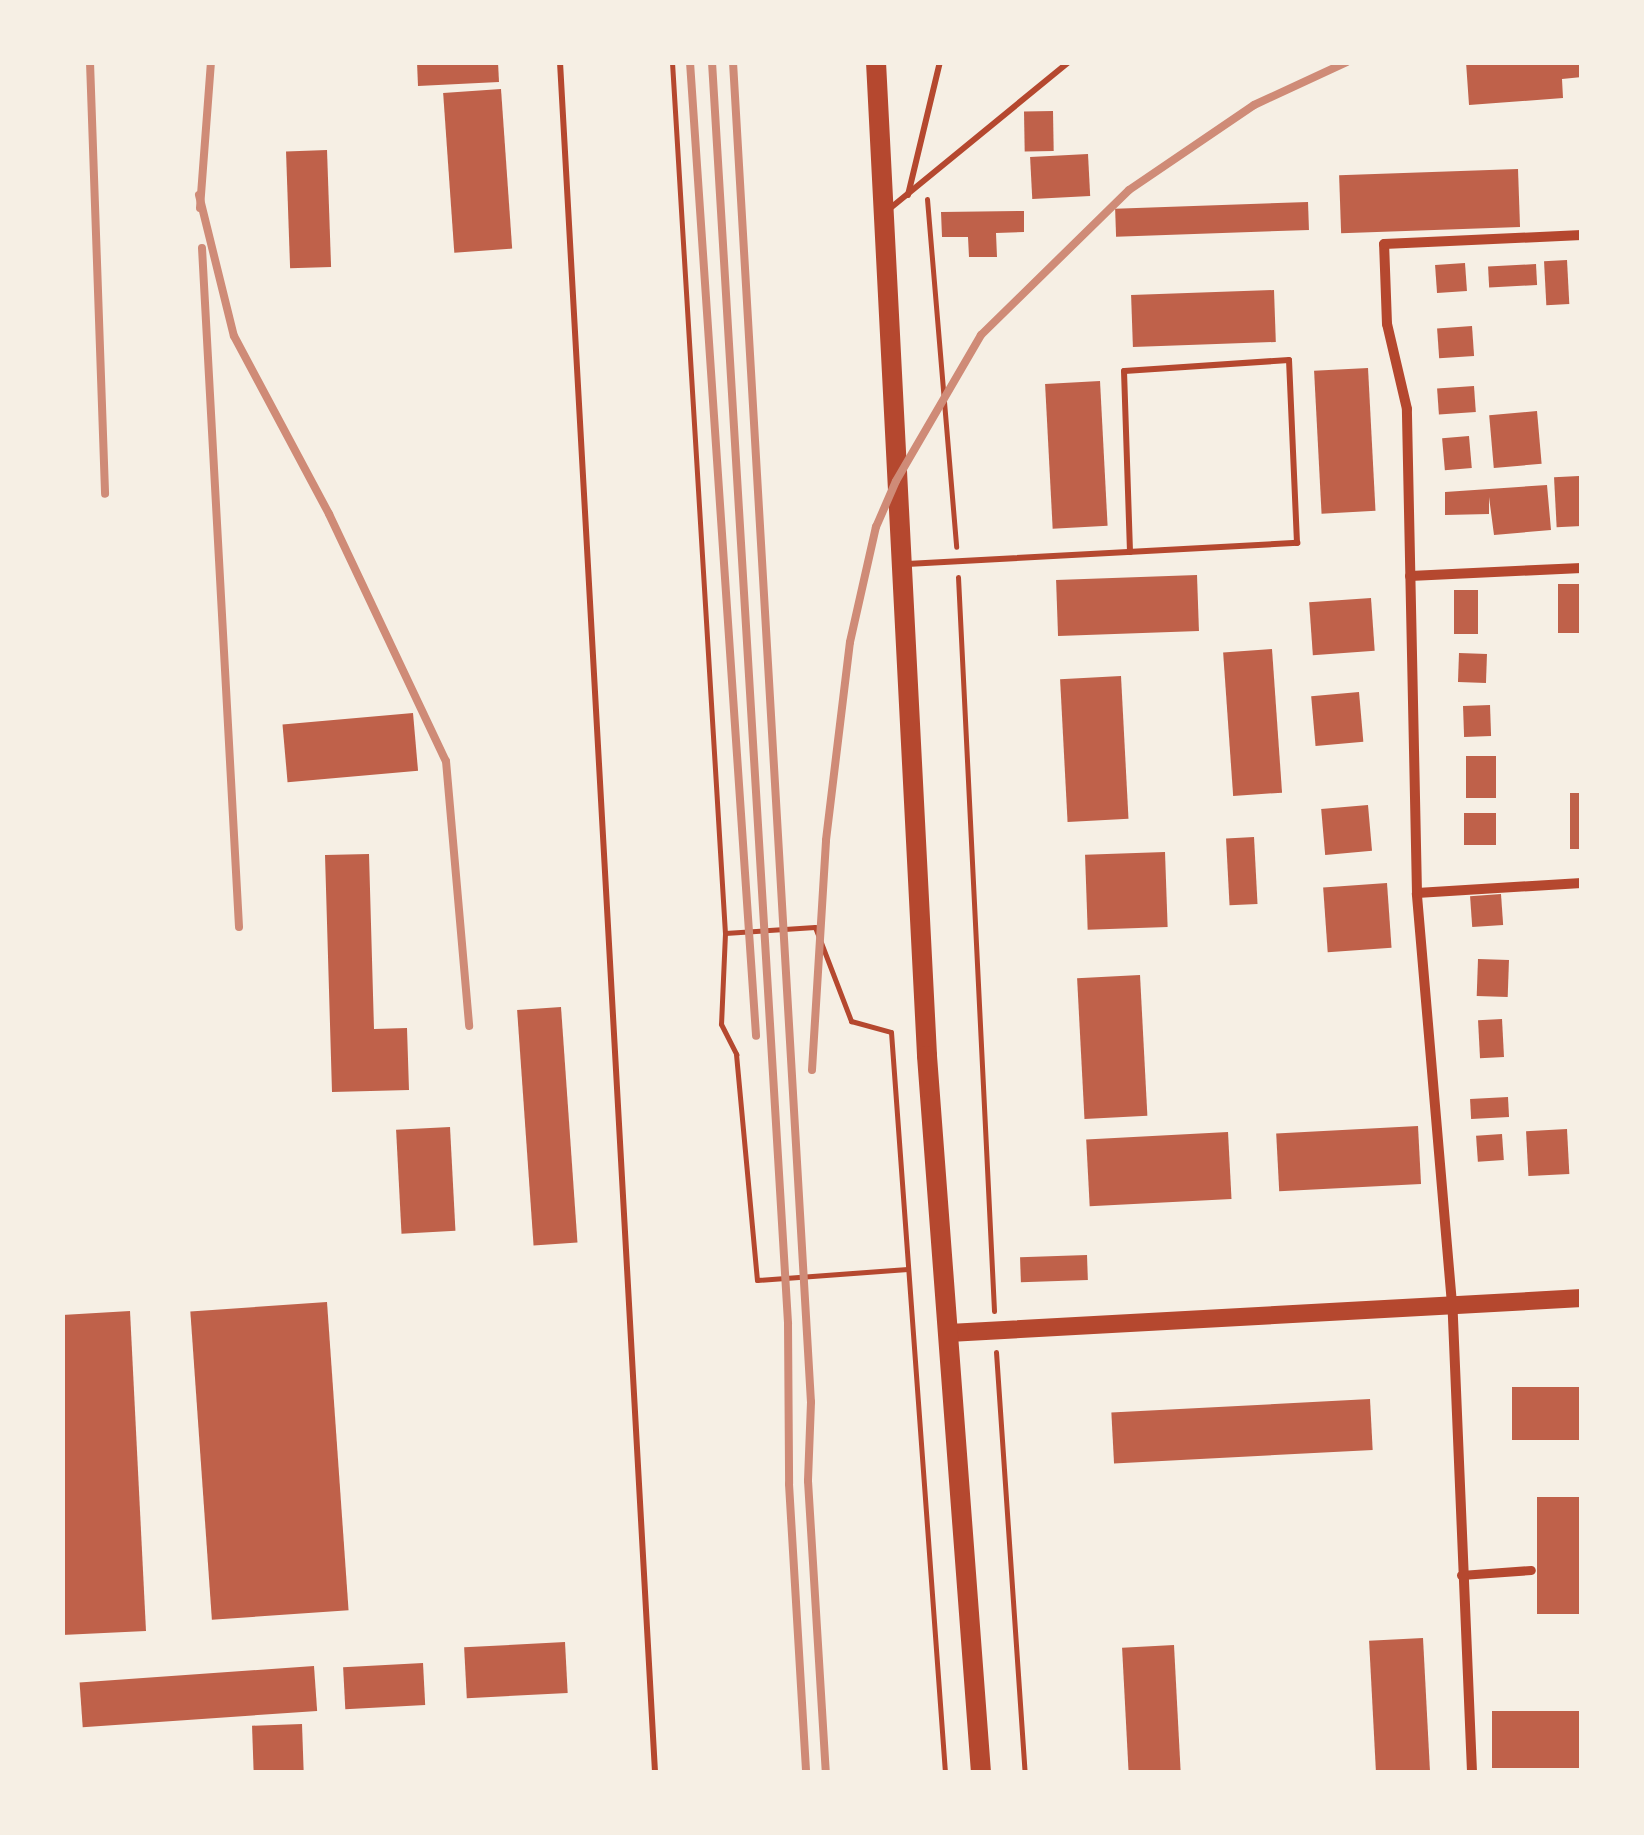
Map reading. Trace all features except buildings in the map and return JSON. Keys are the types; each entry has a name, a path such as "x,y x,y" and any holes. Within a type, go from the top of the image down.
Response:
{"main road":[{"path":"876,62 901,564 981,1772"}],"street":[{"path":"1472,1772 1452,1304 1417,893 1407,409 1387,324 1384,244 1582,236"},
{"path":"1410,576 1582,568"},
{"path":"1417,893 1582,883"},
{"path":"949,1333 1582,1298"},
{"path":"1461,1575 1531,1570"}],"lane":[{"path":"560,62 655,1772"},
{"path":"908,196 940,62"},
{"path":"882,214 927,184 1069,62"},
{"path":"901,564 1130,552 1297,542 1289,360 1124,371 1130,552"}],"path":[{"path":"672,62 725,932 721,1024 736,1054 758,1280 908,1268"},
{"path":"927,184 958,561 995,1331 1026,1772"},
{"path":"725,932 815,927 851,1022 891,1032 945,1772"}],"railway":[{"path":"90,62 105,494"},
{"path":"200,208 211,62"},
{"path":"690,62 756,1036"},
{"path":"712,62 788,1324 789,1484 806,1772"},
{"path":"733,62 811,1402 808,1481 826,1772"},
{"path":"812,1070 826,840 850,642 876,527 896,481 981,335 1129,190 1254,105 1347,62"},
{"path":"199,195 234,336 329,514 446,761 469,1026"},
{"path":"202,248 239,927"}]}
